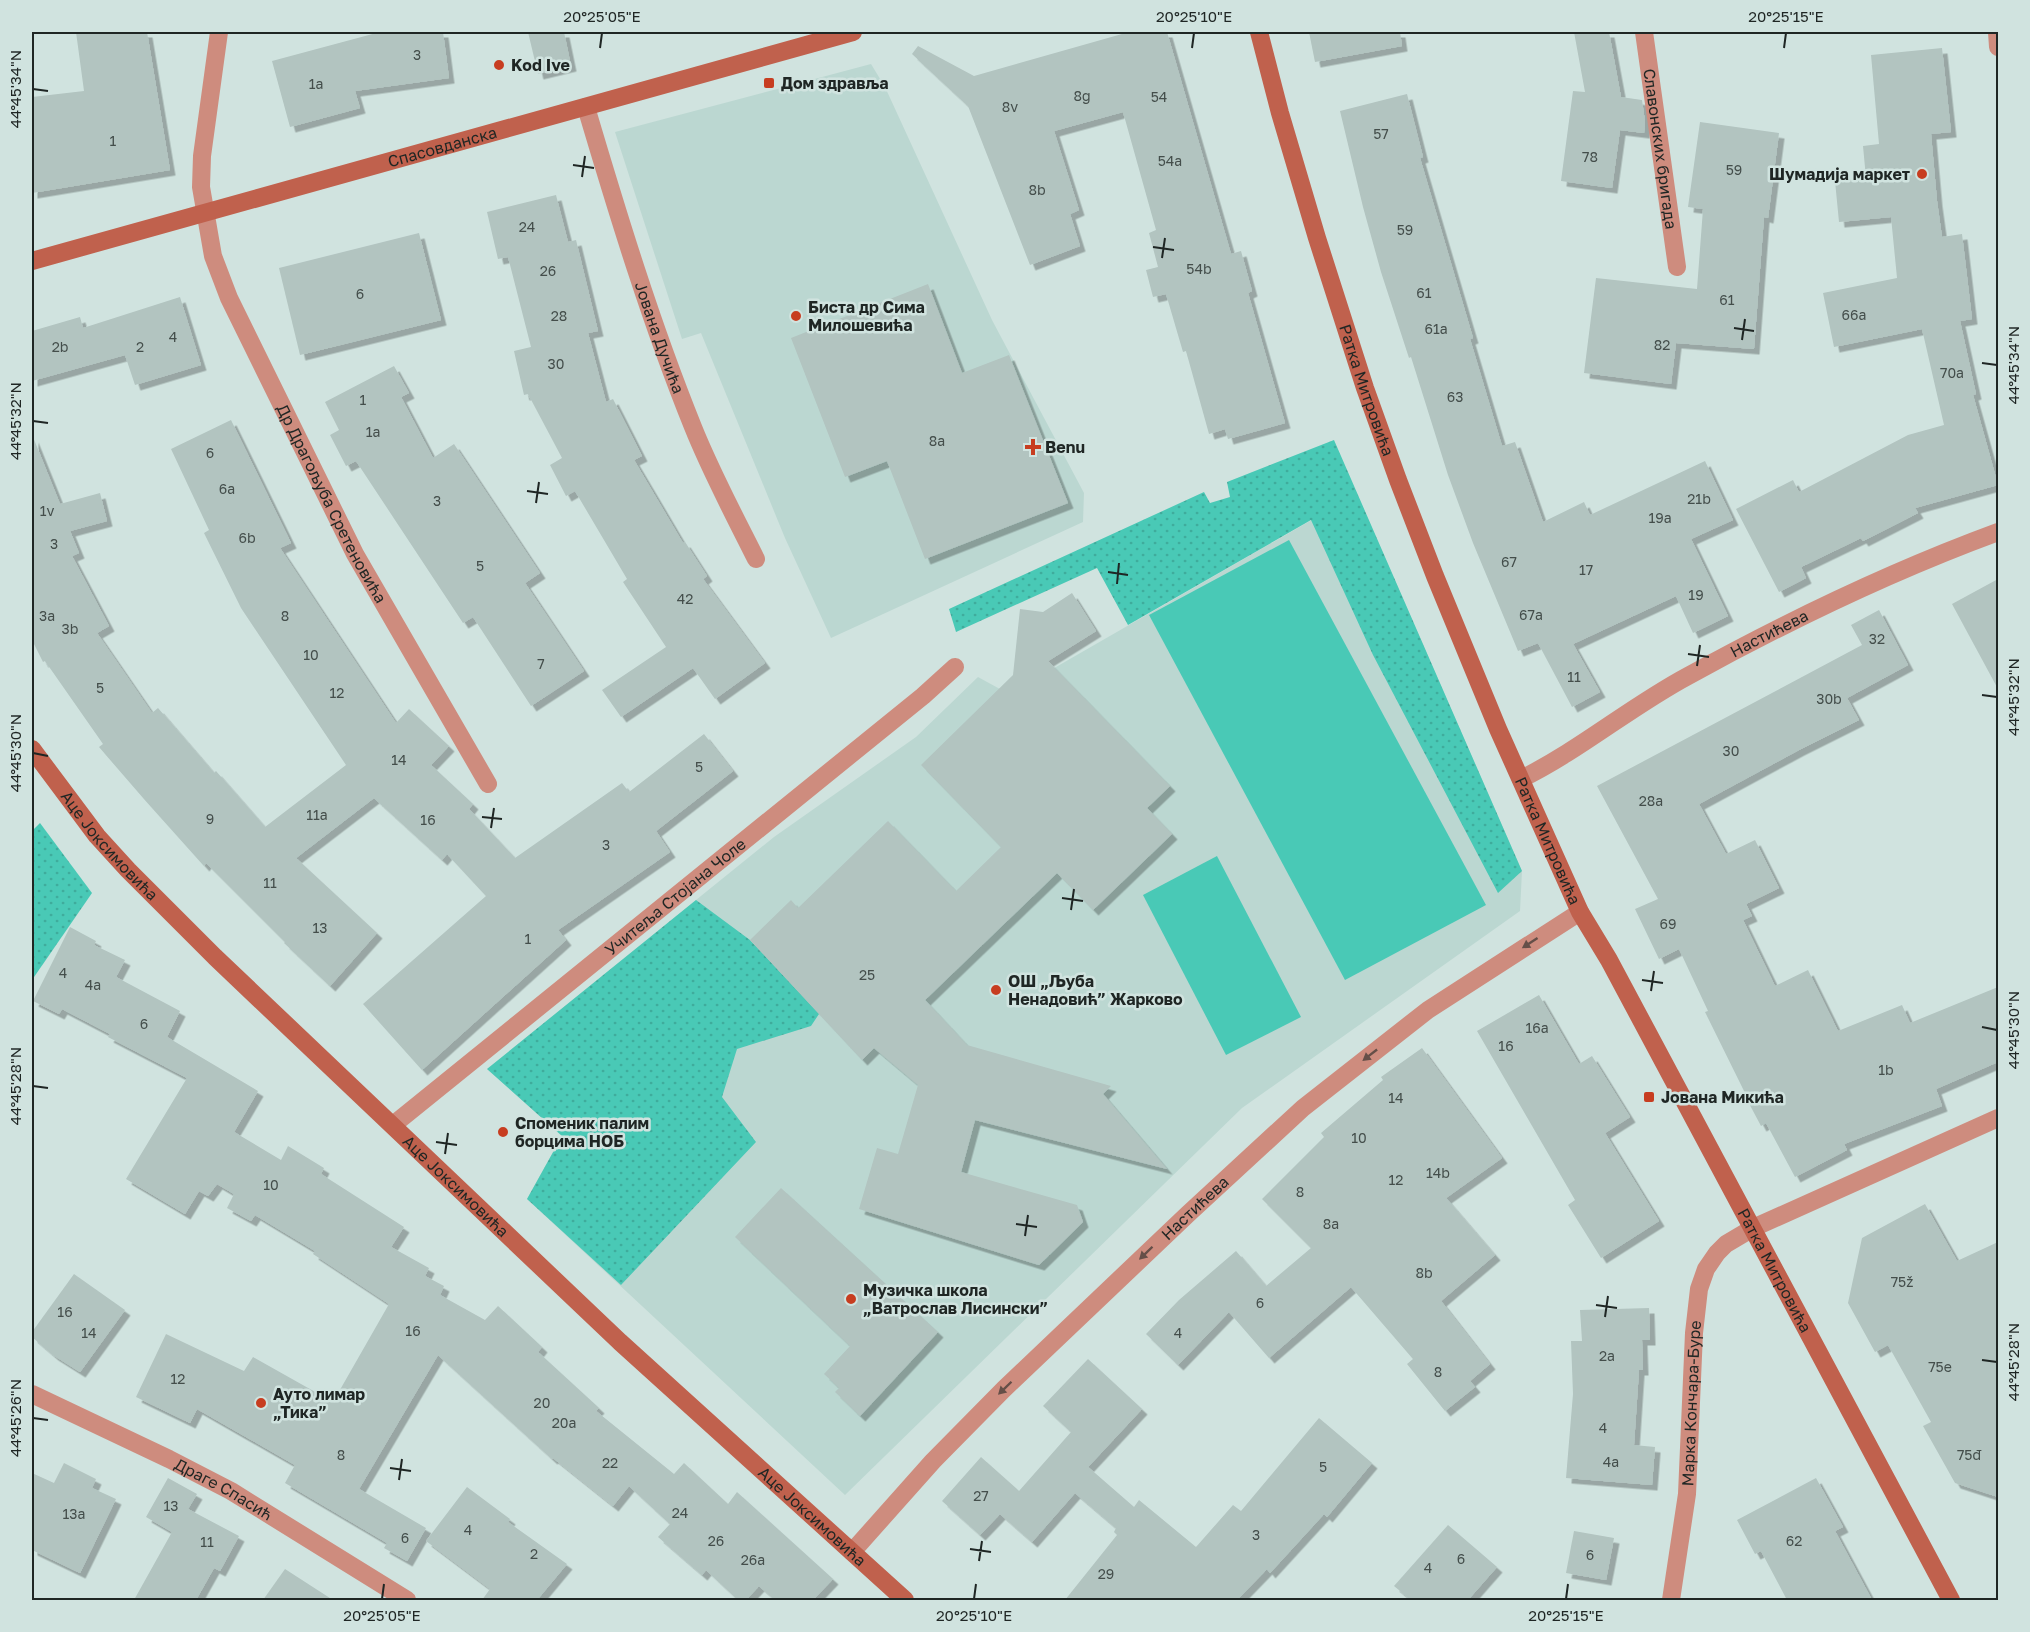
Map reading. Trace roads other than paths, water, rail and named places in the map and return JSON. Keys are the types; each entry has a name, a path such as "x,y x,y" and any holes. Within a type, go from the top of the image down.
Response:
{"street":[{"name":"Др Драгољуба Сретеновића","path":"219,32 202,156 201,187 213,256 229,298 355,554 488,784"},
{"name":"Спасовданска","path":"32,261 853,32"},
{"name":"Ратка Митровића","path":"1259,32 1280,113 1365,388 1435,576 1521,779 1580,912 1609,960 1951,1600"},
{"name":"Славонских бригада","path":"1644,32 1677,267"},
{"path":"1997,32 1998,47"},
{"name":"Јована Дучића","path":"586,107 647,306 693,429 756,559"},
{"name":"Настићева","path":"1521,779 1551,764 1686,677 1829,604 1957,547 1998,532"},
{"name":"Учитеља Стојана Чоле","path":"393,1125 895,719 955,667"},
{"name":"Аце Јоксимовића","path":"32,749 77,811 128,870 270,1011 621,1342 905,1600"},
{"name":"Настићева","path":"852,1551 933,1461 1004,1389 1303,1108 1428,1010 1580,912"},
{"path":"1753,1228 1998,1118"},
{"name":"Марка Кончара-Буре","path":"1671,1600 1687,1494 1694,1333 1699,1289 1706,1269 1717,1253 1726,1244 1753,1228"},
{"name":"Драге Спасић","path":"32,1394 231,1491 407,1600"}],"place":[{"name":"Kod Ive","path":"499,65"},
{"name":"Дом здравља","path":"769,83"},
{"name":"Шумадија маркет","path":"1922,174"},
{"name":"Биста др Сима Милошевића","path":"796,316"},
{"name":"Benu","path":"1033,447"},
{"name":"ОШ „Љуба Ненадовић” Жарково","path":"996,990"},
{"name":"Јована Микића","path":"1649,1097"},
{"name":"Споменик палим борцима НОБ","path":"503,1132"},
{"name":"Музичка школа „Ватрослав Лисински”","path":"851,1299"},
{"name":"Ауто лимар „Тика”","path":"261,1403"}]}
